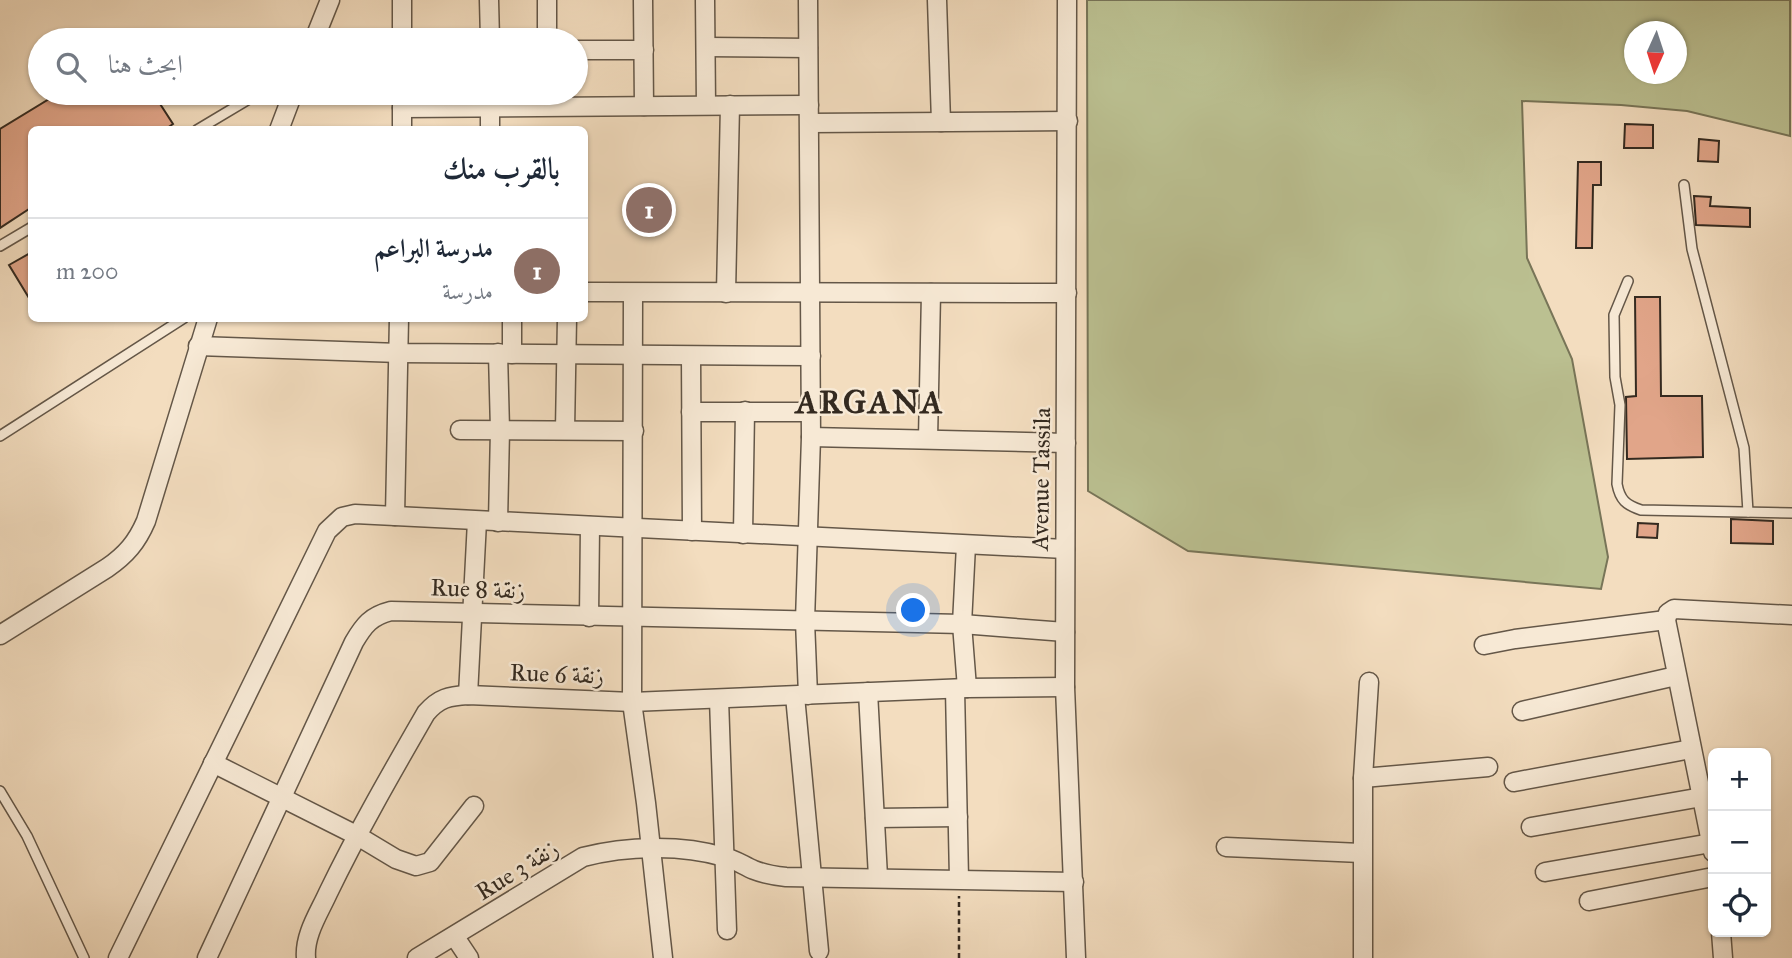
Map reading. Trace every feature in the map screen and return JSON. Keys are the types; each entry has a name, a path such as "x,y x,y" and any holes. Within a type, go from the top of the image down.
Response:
{"street":[{"path":"319,28 330,0"},
{"path":"402,0 402,28"},
{"path":"489,0 490,28"},
{"path":"547,0 547,28"},
{"path":"643,0 644,106"},
{"path":"705,0 706,106"},
{"path":"808,0 811,437 801,696 811,877 819,951"},
{"path":"937,0 941,122"},
{"name":"Avenue Tassila","path":"1067,0 1065,687 1076,958"},
{"path":"706,47 808,48"},
{"path":"588,50 644,50"},
{"path":"588,103 644,106 730,105 810,114 941,122 1068,121"},
{"path":"281,126 288,105"},
{"path":"402,105 402,126"},
{"path":"490,105 490,126"},
{"path":"726,293 730,105"},
{"path":"588,292 1067,293"},
{"path":"634,293 632,702 663,958"},
{"path":"928,439 931,293"},
{"path":"0,635 122,558 133,546 146,521 207,322"},
{"path":"396,516 399,322"},
{"path":"498,522 505,354 511,322"},
{"path":"565,430 567,322"},
{"path":"198,346 400,353 811,356"},
{"path":"691,356 692,531"},
{"path":"743,534 745,411"},
{"path":"691,412 811,411"},
{"path":"460,430 634,431"},
{"path":"811,437 1066,443"},
{"path":"118,958 327,531 336,521 349,515 1065,549"},
{"path":"468,695 478,521"},
{"path":"589,617 590,527"},
{"path":"959,879 958,817 965,545"},
{"path":"1708,827 1676,676 1666,621 1668,613 1674,609 1792,615"},
{"name":"Rue 8 زنقة","path":"207,958 365,624 377,614 391,611 962,624 1065,632"},
{"path":"1484,645 1666,621"},
{"path":"1522,711 1676,676"},
{"path":"1363,958 1363,778 1369,682"},
{"name":"Rue 6 زنقة","path":"306,958 305,948 310,931 356,835 426,713 435,702 445,697 468,695 632,702 961,688 1065,687"},
{"path":"868,692 878,877"},
{"path":"719,699 727,930"},
{"path":"1514,782 1692,749"},
{"path":"213,762 356,835 396,859 416,866 430,862 474,806"},
{"path":"1363,778 1488,767"},
{"path":"1531,827 1702,797"},
{"path":"875,818 958,817"},
{"path":"1226,847 1362,853"},
{"path":"1545,872 1708,848"},
{"name":"Rue 3 زنقة","path":"417,958 456,937 583,857 604,852 650,849 692,851 725,857 757,872 786,877 1074,882"},
{"path":"1589,901 1708,878"},
{"path":"456,937 469,958"},
{"path":"1721,937 1723,958"}],"lane":[{"path":"204,126 239,105"},
{"path":"1684,185 1692,249 1744,448 1748,512"},
{"path":"0,246 28,229"},
{"path":"1628,281 1614,315 1615,377 1620,405 1617,484 1619,496 1628,506 1641,510 1792,513"},
{"path":"0,436 178,322"},
{"path":"0,790 27,836 84,958"}],"path":[{"path":"959,879 959,958"}],"green space":[{"path":"1087,0 1790,0 1790,136 1687,111 1522,101 1527,258 1572,359 1608,557 1601,589 1188,551 1088,491"}],"building":[{"path":"39,105 161,105 173,124 28,126 28,210 0,228 0,129"},
{"path":"1625,124 1653,125 1653,148 1624,148"},
{"path":"1699,139 1719,141 1718,162 1698,161"},
{"path":"1578,162 1601,162 1601,185 1593,185 1592,248 1576,248"},
{"path":"1694,196 1711,197 1710,206 1750,208 1750,227 1696,225"},
{"path":"28,254 28,296 9,265"},
{"path":"1635,297 1660,297 1661,396 1702,396 1703,457 1627,459 1626,397 1636,396"},
{"path":"1731,519 1773,521 1773,544 1731,543"},
{"path":"1638,523 1658,524 1657,538 1637,537"}],"place":[{"name":"مدرسة البراعم","path":"649,210"}],"district":[{"name":"ARGANA","path":"870,402"}]}
